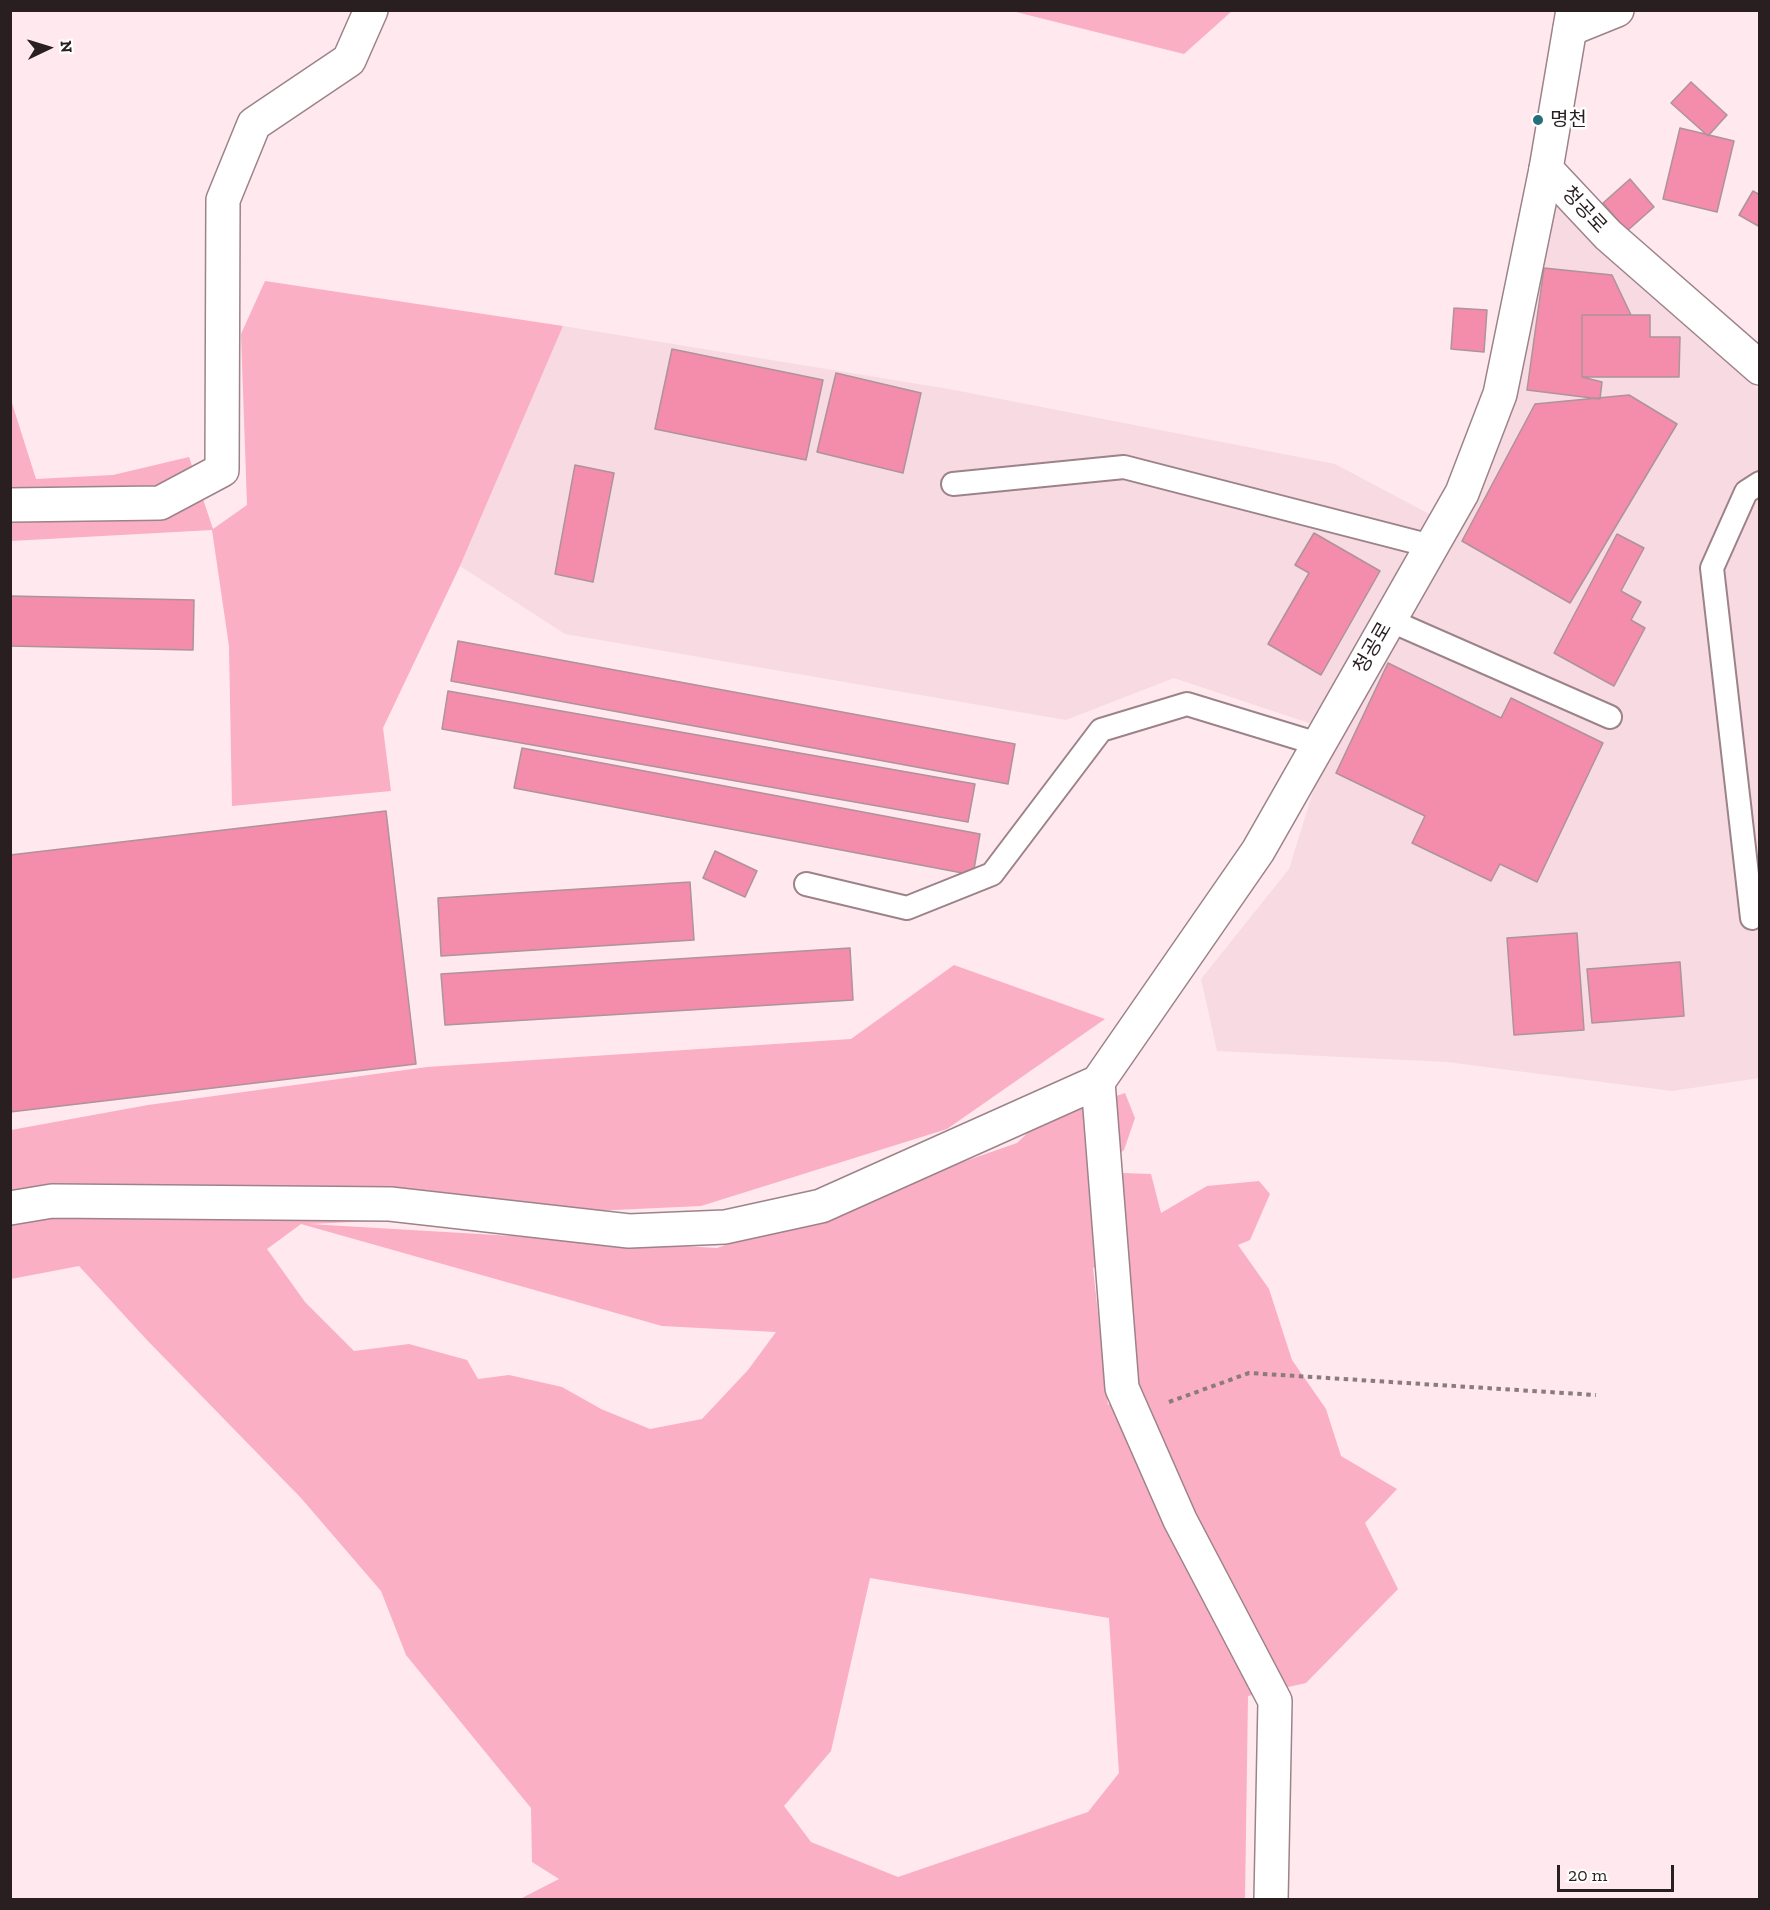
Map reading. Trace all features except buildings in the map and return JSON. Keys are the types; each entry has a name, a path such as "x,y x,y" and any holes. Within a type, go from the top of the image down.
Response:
{"street":[{"path":"10,505 160,503 222,470 223,200 254,124 349,60 371,10"},
{"path":"1572,20 1617,10"},
{"name":"청공로","path":"1098,1082 1257,852 1462,493 1500,394 1546,169 1572,20"},
{"name":"청공로","path":"1546,169 1608,235 1760,368"},
{"path":"10,1208 52,1201 390,1203 629,1231 724,1227 821,1206 1098,1082 1122,1388 1180,1520 1275,1701 1271,1899"}],"lane":[{"path":"953,484 1125,467 1431,546"},
{"path":"1752,918 1712,568 1746,492 1760,483"},
{"path":"1389,620 1610,717"},
{"path":"806,884 907,908 992,874 1101,730 1187,704 1318,744"}],"path":[{"path":"1134,1414 1249,1373 1596,1395"}],"shaded area":[{"path":"1232,10 1184,54 1012,11"},
{"path":"1557,206 1759,390 1759,1078 1672,1091 1447,1062 1217,1051 1201,979 1289,869 1314,788 1511,386"},
{"path":"265,281 563,326 460,566 383,728 391,791 232,806 229,646 212,530 11,541 10,397 36,479 113,475 189,457 213,529 247,505 241,334"},
{"path":"563,326 949,389 1335,464 1435,517 1315,725 1174,678 1066,720 565,634 460,566"},
{"path":"954,965 1105,1019 947,1129 701,1206 309,1224 717,1248 1017,1143 1039,1122 1125,1093 1135,1118 1124,1150 1092,1175 1151,1174 1161,1213 1207,1186 1259,1181 1270,1194 1250,1240 1238,1245 1269,1289 1292,1360 1326,1409 1341,1456 1397,1489 1365,1523 1398,1589 1306,1683 1248,1696 1245,1899 520,1899 559,1879 532,1862 531,1808 406,1655 381,1591 301,1498 146,1339 79,1266 11,1279 11,1130 148,1105 427,1067 851,1039","holes":["301,1224 662,1326 776,1332 748,1370 702,1419 650,1429 601,1409 562,1387 509,1375 478,1379 467,1360 409,1344 354,1351 305,1302 267,1249","1124,1251 1139,1379 1108,1405 1093,1268","870,1578 1109,1618 1119,1773 1088,1812 898,1877 811,1842 784,1806 831,1751"]}],"place":[{"name":"명천","path":"1538,120"}]}
